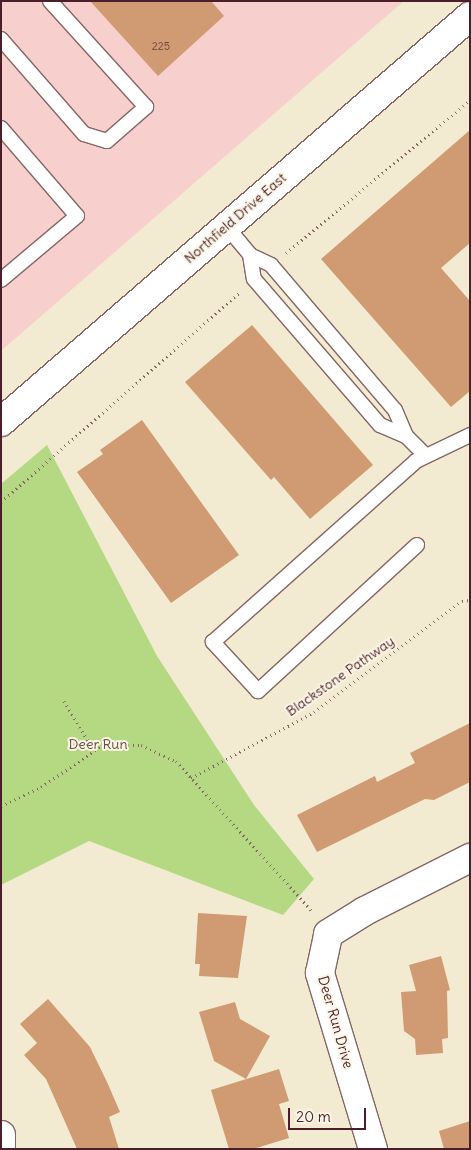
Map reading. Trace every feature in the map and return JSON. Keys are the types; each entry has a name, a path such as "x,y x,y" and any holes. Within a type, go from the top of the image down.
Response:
{"main road":[{"name":"Northfield Drive East","path":"1,422 470,16"},
{"path":"328,934 365,911 470,858"},
{"name":"Deer Run Drive","path":"328,934 320,974 373,1149"},
{"path":"1,1135 1,1148"}],"lane":[{"path":"1,40 84,134 107,140 146,107 50,1"},
{"path":"1,128 77,216 1,280"},
{"path":"226,226 250,255 271,265 395,410 406,436 426,456"},
{"path":"250,255 254,279 380,426 406,436"},
{"path":"418,545 258,691 213,642 416,461 470,435"}],"path":[{"path":"271,265 470,100"},
{"path":"1,502 254,279"},
{"name":"Blackstone Pathway","path":"191,778 314,712 462,601 470,600"},
{"path":"64,701 94,751"},
{"path":"1,806 41,787 103,745 142,745 176,761 312,910 328,934"}],"shaded area":[{"path":"1,1 404,1 1,351"}],"green space":[{"name":"Deer Run","path":"47,445 157,656 254,805 314,879 283,915 89,841 1,885 1,484"}],"building":[{"path":"90,1 211,1 224,16 158,76"},
{"path":"470,130 470,243 441,268 470,301 470,391 451,407 321,259"},
{"path":"252,325 373,465 310,519 274,477 271,480 185,382"},
{"path":"142,420 239,555 171,603 77,472 103,454 100,450"},
{"path":"470,723 470,782 434,800 425,799 317,852 297,815 375,776 377,782 415,763 410,753"},
{"path":"198,913 247,916 238,978 199,976 200,964 195,964"},
{"path":"441,956 450,990 447,991 448,1038 442,1039 443,1053 416,1055 415,1039 404,1031 401,992 416,991 409,965"},
{"path":"48,999 90,1047 107,1082 120,1112 109,1117 119,1149 77,1149 46,1079 24,1055 37,1043 20,1024"},
{"path":"235,1002 240,1019 270,1036 246,1079 214,1061 199,1012"},
{"path":"279,1069 289,1101 279,1104 289,1138 253,1149 229,1149 211,1090"},
{"path":"470,1121 470,1149 444,1149 439,1131"}]}
